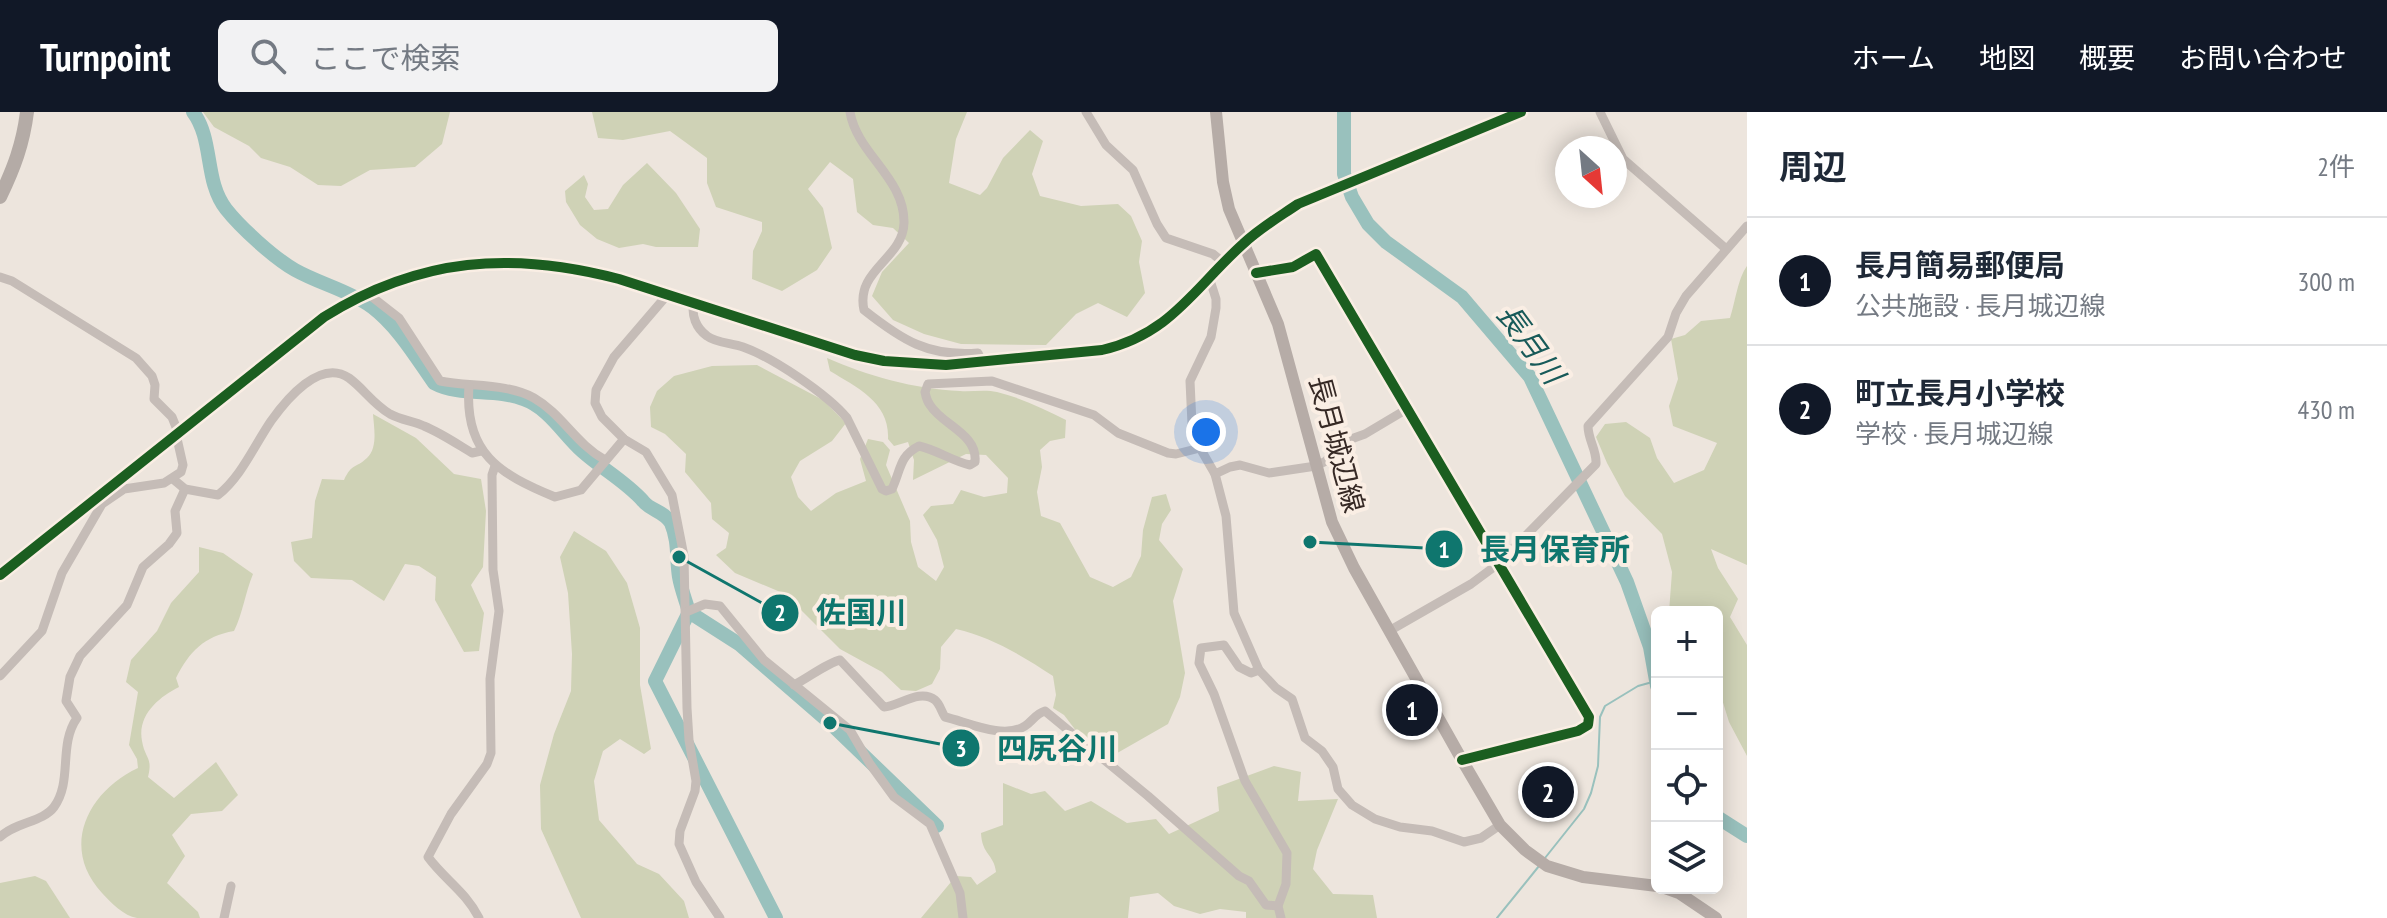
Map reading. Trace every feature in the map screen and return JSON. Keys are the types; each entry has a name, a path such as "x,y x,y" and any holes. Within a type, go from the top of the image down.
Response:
{"main road":[{"path":"0,197 24,140 27,112"},
{"name":"長月城辺線","path":"1216,112 1226,195 1286,349 1316,466 1340,540 1389,631 1500,825 1525,850 1547,866 1563,872 1651,885"},
{"path":"1680,894 1716,918"}],"street":[{"path":"850,112 860,141 895,188 905,220 903,233 889,257 867,281 861,298 864,310 908,343 936,352 978,353 982,362"},
{"path":"1086,112 1106,145 1133,170 1166,238 1213,254 1224,263"},
{"path":"0,575 324,317 367,293 405,278 445,268 517,262 581,269 855,355 884,361 946,365 1102,350 1122,346 1149,334 1172,316 1243,244 1266,224 1298,204 1521,112"},
{"path":"1600,112 1623,159 1725,248"},
{"path":"1389,631 1471,584 1498,564 1590,471 1596,464 1597,454 1588,434 1588,426 1668,337 1686,296 1747,226"},
{"path":"1256,273 1293,267 1316,254 1589,717 1588,725 1578,731 1462,760"},
{"path":"0,277 12,281 136,358 152,376 154,399 172,417 183,465 181,472 173,479 124,489 102,504 62,573 42,631 0,676"},
{"path":"1209,277 1216,299 1211,337 1190,381 1192,424 1200,448 1215,474 1226,516 1234,613 1259,670 1292,699 1305,738 1322,751 1333,767 1338,789 1352,805 1375,819 1400,827 1432,831 1464,842 1481,838 1500,825"},
{"path":"367,293 399,318 440,381 517,390 533,397 566,424 589,451 605,460"},
{"path":"668,294 623,344 596,390 595,403 602,417 624,439 646,452 672,495 684,556 687,708 696,781 680,831 679,844 696,882 720,918"},
{"path":"694,303 692,312 699,328 709,338 752,350 840,410 847,418 882,489 886,491 892,489 903,458 919,446 933,449 959,462 970,465 975,462 976,455 965,436 930,406 925,392 928,384 992,381 1094,415 1118,433 1168,453 1200,448"},
{"path":"173,479 185,489 218,495 230,486 274,418 309,382 328,372 341,373 350,379 374,405 398,419 423,425 472,453 481,451"},
{"path":"469,386 469,412 481,451 495,466 555,497 581,490 624,439"},
{"path":"1215,474 1240,465 1269,473 1316,466 1326,461 1340,443 1365,434 1407,409"},
{"path":"479,918 471,901 428,857 451,814 487,764 491,753 490,679 499,611 493,555 492,475 495,466"},
{"path":"0,837 19,823 45,815 61,793 68,730 77,718 66,701 70,677 80,656 127,605 143,567 177,533 175,511 185,489"},
{"path":"686,612 705,604 720,606 754,650 850,730 887,790 930,824 960,893 963,918"},
{"path":"1259,670 1251,673 1239,667 1224,645 1201,648 1199,663 1219,707 1245,781 1287,853 1286,884 1278,906 1281,918"},
{"path":"794,685 820,672 833,661 840,660 884,707 913,697 928,696 939,704 945,717 996,731 1024,728 1038,713 1045,711 1160,805 1239,876 1249,881 1266,905 1278,906"},
{"path":"224,918 231,886"}],"green space":[{"path":"203,112 450,112 442,144 415,167 370,170 341,186 318,185 290,167 261,158 249,146 214,127"},
{"path":"592,112 967,112 956,139 949,183 980,195 1003,158 1030,130 1043,141 1032,174 1040,196 1081,206 1118,204 1131,216 1142,241 1139,262 1145,293 1127,317 1098,303 1076,314 1046,345 961,344 924,334 893,320 872,296 882,272 909,243 893,228 873,225 857,212 853,179 830,162 808,189 823,208 832,248 817,270 782,291 752,279 753,251 762,231 762,222 716,207 707,183 707,158 670,131 623,140 598,138"},
{"path":"647,163 676,193 700,229 698,247 643,244 619,248 597,239 580,225 566,202 565,191 584,175 588,184 585,197 594,210 608,209 623,185"},
{"path":"1747,266 1747,565 1711,549 1718,568 1738,599 1730,617 1747,645 1747,756 1729,722 1723,702 1723,606 1669,606 1672,572 1662,534 1625,496 1596,437 1605,424 1626,422 1650,438 1657,458 1674,483 1704,470 1717,443 1673,426 1669,406 1678,379 1671,339 1685,335 1701,321 1730,318"},
{"path":"827,358 875,376 909,384 943,390 997,392 1066,420 1065,438 1050,441 1040,450 1042,467 1037,492 1041,516 1060,523 1090,577 1113,587 1131,577 1141,556 1143,530 1152,497 1166,494 1171,510 1162,524 1159,540 1183,569 1173,601 1185,673 1180,697 1168,724 1112,756 1079,760 1077,732 1064,715 1053,708 1056,695 1053,676 1018,654 956,629 941,647 940,669 932,684 916,691 901,690 882,672 840,649 785,594 735,573 716,555 726,548 729,533 712,519 711,503 685,472 686,454 665,434 651,427 650,407 657,391 674,376 712,366 757,365 823,400 846,423 832,441 800,461 791,477 798,497 811,511 836,493 866,481 860,459 868,439 883,442 890,450 886,465 910,521 911,542 918,567 936,581 944,567 937,540 923,515 931,506 953,504 961,490 984,497 1007,493 1008,478 986,455 966,454 913,480 914,460 908,442 894,446 888,439 884,416 878,406 861,390 830,371"},
{"path":"373,414 416,438 454,474 481,479 486,511 483,567 471,585 484,613 479,651 464,652 435,600 436,577 419,566 405,564 384,601 352,580 311,578 294,561 291,542 312,538 315,501 322,479 344,480 373,449"},
{"path":"574,531 606,551 627,583 640,628 640,685 651,749 644,754 620,739 603,751 594,781 599,820 637,864 659,874 684,901 689,918 581,918 541,829 540,785 554,734 571,691 568,593 560,557"},
{"path":"199,547 223,553 253,574 234,631 206,641 186,660 176,678 179,687 164,696 146,715 142,741 149,762 148,777 174,798 216,762 238,795 222,811 191,814 172,835 185,856 167,883 198,912 200,918 137,918 114,905 89,876 81,840 93,806 120,778 138,768 129,745 138,692 126,682 131,660 157,631 171,603 199,572"},
{"path":"1274,766 1301,772 1298,801 1338,799 1317,850 1313,869 1333,894 1373,895 1377,918 1246,918 1246,912 1220,909 1200,914 1174,906 1158,893 1130,897 1128,918 921,918 956,876 971,877 977,885 996,872 983,846 981,833 1003,825 1003,783 1031,794 1045,791 1065,811 1091,801 1127,823 1156,819 1169,834 1219,811 1217,787"},
{"path":"35,876 46,881 70,918 0,918 0,883"}],"waterway":[{"path":"193,112 204,135 219,198 232,217 268,250 295,270 372,307 398,333 434,383 455,390 512,396 541,409 582,451 671,523 680,581 689,612 655,681 776,918"},
{"name":"長月川","path":"1344,112 1344,174 1352,197 1368,224 1386,242 1462,297 1530,377 1627,582 1650,647 1656,678"},
{"path":"689,612 739,644 830,723 937,826"},
{"path":"1545,858 1584,809 1591,793 1598,766 1600,717 1605,706 1638,686 1651,682"},
{"name":"長月川","path":"1723,821 1747,836"},
{"path":"1497,918 1539,866"}],"cycle path":[{"path":"0,575 324,317 360,297 431,271 504,263 580,270 619,279 855,355 884,361 946,365 1102,350 1126,343 1164,321 1249,238 1298,204 1521,112"},
{"path":"1256,273 1293,267 1316,254 1589,717 1588,725 1578,731 1462,760"}],"place":[{"name":"長月保育所","path":"1310,542"},
{"name":"佐国川","path":"679,557"},
{"name":"長月簡易郵便局","path":"1412,710"},
{"name":"四尻谷川","path":"830,723"},
{"name":"町立長月小学校","path":"1548,792"}]}
